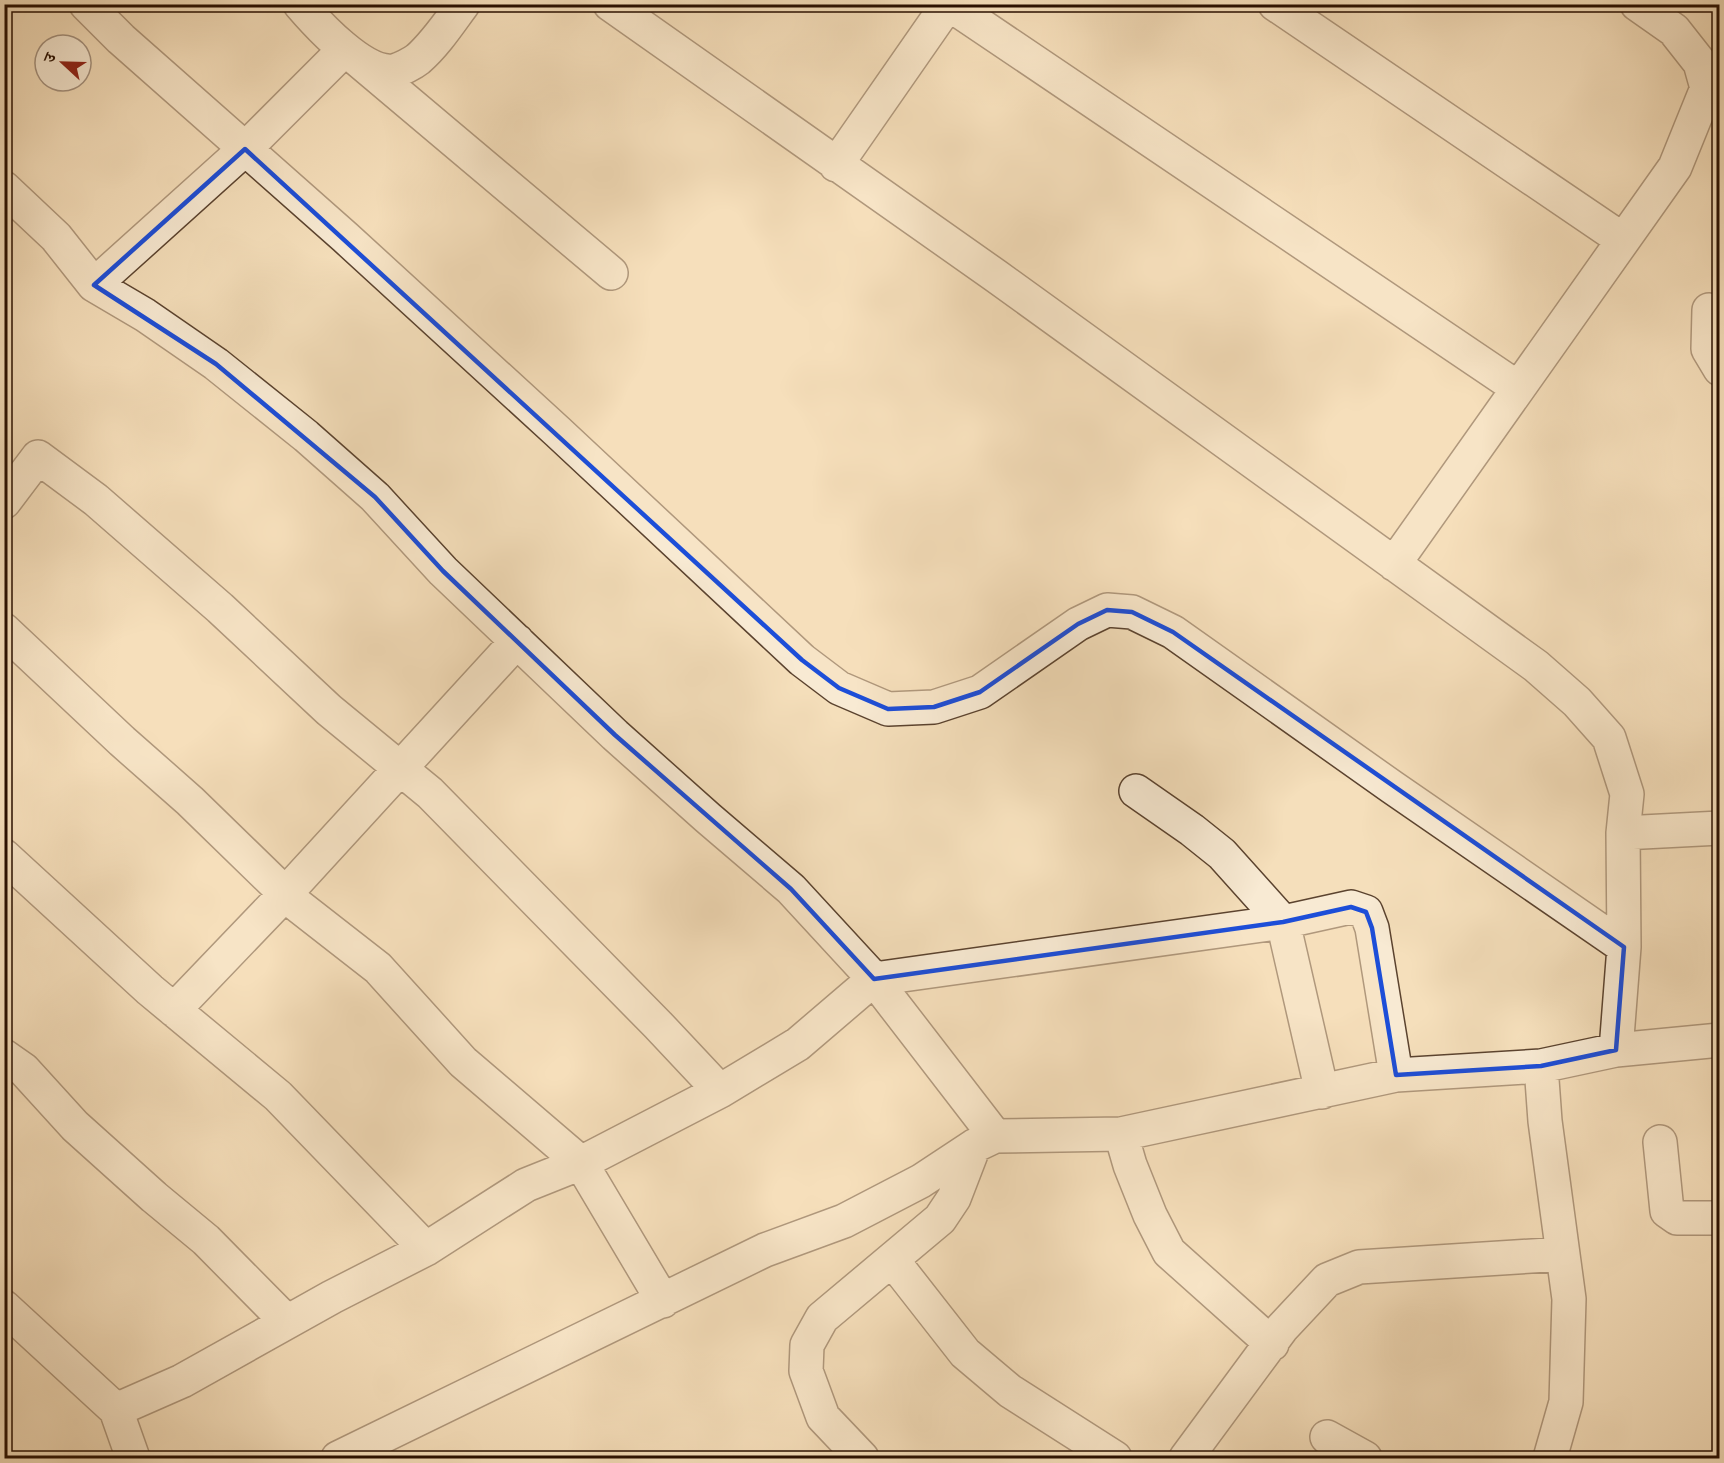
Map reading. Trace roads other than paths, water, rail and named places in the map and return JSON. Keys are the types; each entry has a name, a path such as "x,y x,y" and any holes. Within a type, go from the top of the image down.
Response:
{"street":[{"path":"86,4 121,39 345,237 558,432 802,660 839,688 888,709 934,707 980,692 1078,624 1107,610 1132,612 1173,632 1624,947"},
{"path":"300,4 329,36 611,273"},
{"path":"345,49 371,67 393,71 417,60 437,40 463,4"},
{"path":"610,4 996,276 1536,666 1577,702 1609,738 1627,794 1623,833 1624,947 1616,1050"},
{"path":"836,165 949,4 1518,388"},
{"path":"1275,4 1623,240"},
{"path":"1394,564 1675,167 1707,88 1700,63 1674,30 1637,4"},
{"path":"94,285 245,149 345,49"},
{"path":"4,188 56,237 94,285 145,315 216,364 306,436 375,497 443,571 615,735 791,888 874,979 985,1141"},
{"path":"1709,310 1708,349 1719,369"},
{"path":"4,502 38,457 96,500 220,608 329,710 430,793 720,1091"},
{"path":"4,630 122,741 190,801 286,893 378,968 464,1062 581,1163 663,1301"},
{"path":"174,1010 286,893 517,641"},
{"path":"1136,791 1222,854 1283,922 1322,1092"},
{"path":"1623,833 1719,828"},
{"path":"4,856 174,1010 278,1096 426,1249"},
{"path":"116,1410 182,1381 332,1297 426,1249 526,1185 581,1163 720,1091 798,1044 874,979 1283,922 1351,907 1366,912 1372,928 1396,1075"},
{"path":"338,1458 765,1250 844,1221 921,1180 985,1141 1121,1134 1396,1075 1540,1066 1616,1050 1719,1040"},
{"path":"4,1056 24,1070 75,1126 206,1240 287,1322"},
{"path":"1540,1066 1545,1121 1569,1299 1566,1402 1550,1458"},
{"path":"1121,1134 1130,1165 1150,1215 1169,1252 1272,1344"},
{"path":"861,1458 824,1417 806,1371 807,1345 822,1318 893,1261 940,1219 985,1141"},
{"path":"1660,1142 1667,1211 1677,1218 1719,1218"},
{"path":"1186,1458 1282,1328 1326,1280 1359,1266 1563,1254"},
{"path":"893,1261 965,1353 1010,1391 1115,1458"},
{"path":"4,1307 116,1410 133,1458"},
{"path":"1327,1437 1365,1458"}]}
